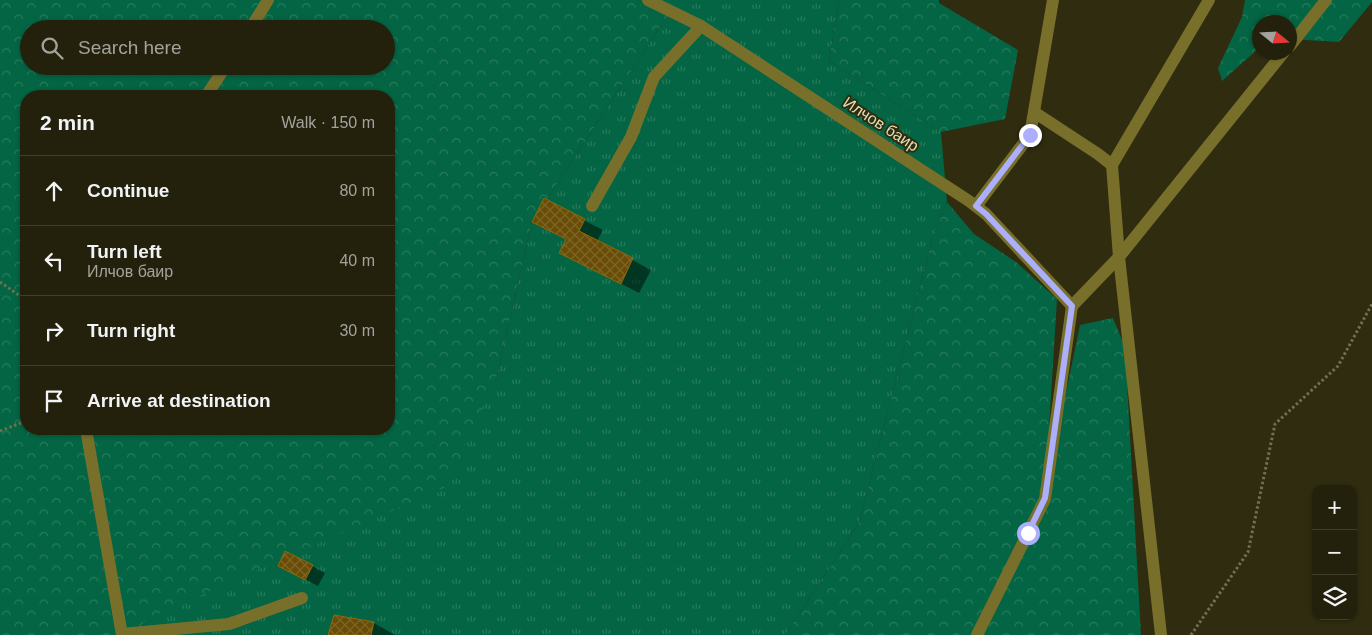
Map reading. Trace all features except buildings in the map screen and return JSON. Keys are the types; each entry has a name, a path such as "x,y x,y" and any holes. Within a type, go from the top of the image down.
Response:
{"street":[{"path":"256,20 268,0"},
{"name":"Илчов баир","path":"648,0 701,26 976,206 986,214 1072,306"},
{"path":"976,206 1030,135 1053,0"},
{"path":"1162,635 1119,257 1112,165 1209,0"},
{"path":"1297,37 1326,0"},
{"path":"592,206 631,137 654,77 701,26"},
{"path":"976,635 1045,498 1072,306 1119,257 1278,60"},
{"path":"210,90 220,75"},
{"path":"1034,112 1112,165"},
{"path":"87,435 122,635 229,624 302,598"}],"path":[{"path":"0,282 20,296"},
{"path":"1191,635 1248,552 1276,424 1338,366 1372,304"},
{"path":"0,432 20,424"}],"green space":[{"path":"0,0 648,0 670,12 532,222 496,380 444,488 144,620 142,635 0,635"},
{"path":"648,0 839,0 829,61 941,132 947,202 932,240 859,523 785,635 142,635 144,620 496,380 532,222 670,12"},
{"path":"839,0 939,0 939,3 1018,50 1005,119 941,132 829,61"},
{"path":"1245,0 1372,0 1339,42 1297,39 1297,15 1252,15 1252,54 1222,81 1218,68 1242,17"},
{"path":"947,202 974,234 1016,262 1057,299 1045,493 1080,325 1113,318 1125,347 1141,635 785,635 859,523 932,240"}],"route":[{"path":"1028,533 1045,498 1072,306 986,214 976,206 1030,135"}]}
